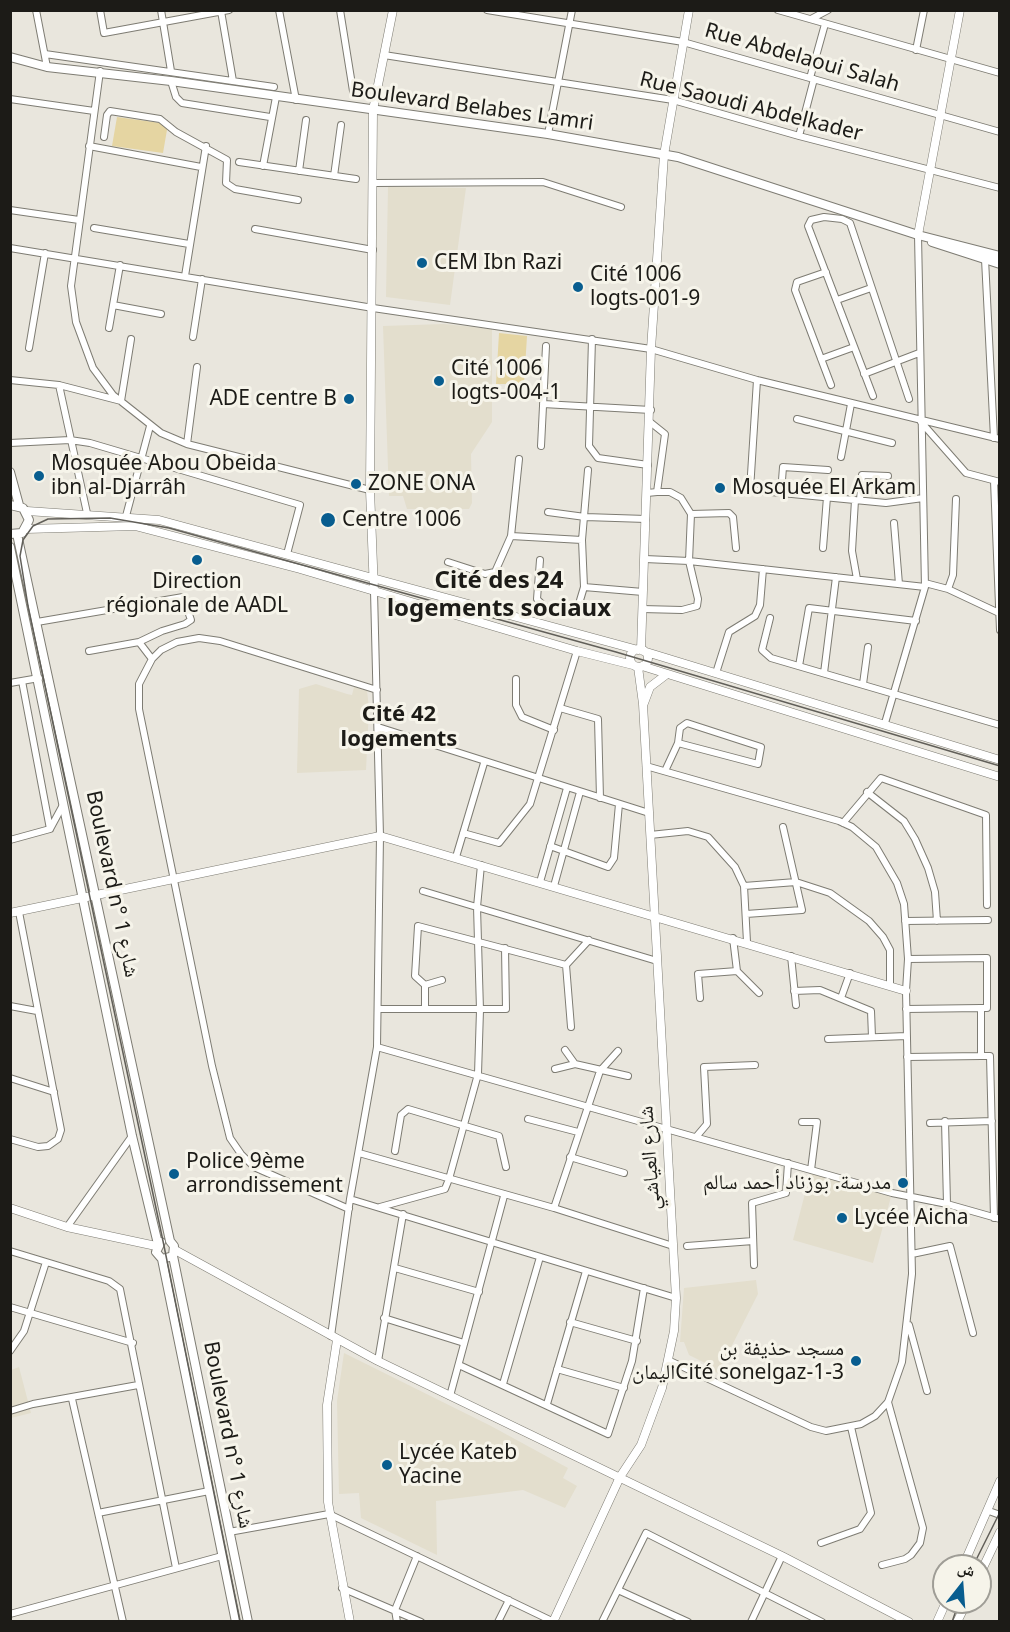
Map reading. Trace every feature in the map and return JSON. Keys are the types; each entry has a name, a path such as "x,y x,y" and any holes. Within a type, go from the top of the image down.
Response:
{"main road":[{"name":"Boulevard Belabes Lamri","path":"10,57 47,67 171,76 276,97 548,134 664,155 776,187 918,235"},
{"path":"918,235 999,256"},
{"path":"918,235 935,244 999,264"},
{"path":"10,472 15,505 27,511"},
{"name":"Boulevard n° شارع 1","path":"27,511 29,520 18,533 172,1249 248,1622"},
{"name":"Boulevard n° شارع 1","path":"10,547 39,678 132,1136 157,1245 157,1255 162,1259 236,1622"},
{"path":"157,1245 172,1249"},
{"path":"162,1259 172,1249"}],"street":[{"path":"36,10 47,67"},
{"path":"100,10 104,33 229,10"},
{"path":"161,10 171,76 176,97 182,103 270,117"},
{"path":"279,10 296,100"},
{"path":"340,10 353,91"},
{"path":"350,1622 329,1514 327,1405 350,1199 377,1047 381,836 370,490 373,110 393,10"},
{"name":"Rue Abdelaoui Salah","path":"487,10 683,42 999,132"},
{"path":"548,134 572,10"},
{"path":"638,666 647,660 641,650 642,609 651,410 651,349 664,155 689,10"},
{"path":"778,10 999,73"},
{"path":"810,20 828,10"},
{"path":"916,50 924,10"},
{"path":"885,723 925,585 918,235 960,10"},
{"path":"221,11 233,81"},
{"path":"799,136 825,24"},
{"path":"45,54 171,76 274,87"},
{"name":"Rue Saoudi Abdelkader","path":"384,55 673,100 799,136 999,188"},
{"path":"100,71 71,286 72,304 84,350 106,387 150,426 187,444 370,490"},
{"path":"263,166 270,117 276,97"},
{"path":"10,99 94,111"},
{"path":"104,137 107,115 110,111 160,119 176,132 206,146 227,160 226,183 235,189 298,200"},
{"path":"299,171 306,120"},
{"path":"334,176 341,125"},
{"path":"89,146 201,167"},
{"path":"185,276 206,146"},
{"path":"238,162 356,179"},
{"path":"373,183 543,182 621,207"},
{"path":"10,210 79,220"},
{"path":"873,396 808,226 811,220 824,217 842,219 850,224 909,399"},
{"path":"94,228 189,244"},
{"path":"255,229 373,250"},
{"path":"10,248 373,308 651,349 757,380 997,439 985,259"},
{"path":"29,348 45,253"},
{"path":"109,328 120,265"},
{"path":"826,272 797,282 795,290 831,385"},
{"path":"193,337 202,279"},
{"path":"837,300 872,288"},
{"path":"113,305 161,314"},
{"path":"121,401 131,339"},
{"path":"592,339 589,446 598,458 648,465"},
{"path":"541,446 546,346"},
{"path":"821,359 854,347"},
{"path":"864,374 920,353"},
{"path":"187,444 197,367"},
{"path":"10,380 59,385 121,401"},
{"path":"757,380 750,490 886,503 923,498"},
{"path":"59,385 87,513"},
{"path":"543,404 651,410"},
{"path":"841,457 844,431 851,404"},
{"path":"797,419 892,443"},
{"path":"920,421 966,473 997,482 999,630"},
{"path":"650,422 664,434 657,492"},
{"path":"126,516 150,426"},
{"path":"10,443 70,440 142,457 300,505 287,554"},
{"path":"448,562 485,574 495,572 511,536 519,459"},
{"path":"781,493 783,467 828,470"},
{"path":"540,560 537,599 545,607 563,611 578,607 584,587 582,540 588,470"},
{"path":"857,579 852,551 861,475 888,476"},
{"path":"642,609 682,610 698,606 699,599 689,561 691,514 681,498 670,492 647,493"},
{"path":"823,548 827,497"},
{"path":"948,590 954,575 956,499"},
{"path":"27,511 87,513 159,520 641,650 885,723 999,760"},
{"path":"548,512 585,517 646,519"},
{"path":"691,514 729,513 733,517 736,548"},
{"path":"894,523 899,584"},
{"path":"18,533 135,526 374,591 577,651 668,674 999,777"},
{"path":"511,536 582,540"},
{"path":"645,560 689,561 925,585 948,590 999,613"},
{"path":"716,673 729,632 756,616 760,605 763,569"},
{"path":"824,673 836,577"},
{"path":"584,587 643,592"},
{"path":"37,622 183,597 190,620 140,642 89,651"},
{"path":"799,666 809,608 916,621"},
{"path":"770,618 762,650 771,658 894,692 999,725"},
{"path":"349,1209 254,1167 230,1138 212,1066 139,709 139,684 152,659 177,642 199,638 220,640 377,690"},
{"path":"140,642 152,659"},
{"path":"862,684 868,647"},
{"path":"638,666 630,657 641,650"},
{"path":"463,833 499,843 530,804 577,651"},
{"name":"شارع العياشي","path":"553,1621 620,1477 641,1445 662,1388 676,1298 643,704 638,666"},
{"path":"643,704 650,687 668,674"},
{"path":"10,683 39,678"},
{"path":"516,679 516,705 522,717 554,730"},
{"path":"22,681 50,829"},
{"path":"560,708 598,719 600,798"},
{"path":"665,771 678,743 680,728 687,723 761,747 758,764 678,743"},
{"path":"378,727 484,763 649,813"},
{"path":"456,857 484,763"},
{"path":"646,766 843,823 865,837 884,857 902,894 908,959 906,1009 912,1254 908,1321 902,1362 888,1402 875,1416 851,1426 826,1431 811,1427 668,1360"},
{"path":"843,823 881,778 986,815 987,905"},
{"path":"540,882 567,788"},
{"path":"554,886 580,792"},
{"path":"867,792 903,821 915,839 928,868 935,892 938,921"},
{"path":"10,840 50,829 64,802"},
{"path":"550,846 564,849 608,867 614,858 619,804"},
{"path":"746,914 802,910 783,827"},
{"path":"650,835 687,831 708,837 735,867 744,886 747,942"},
{"path":"10,1139 38,1147 48,1146 58,1139 61,1130 15,913 175,877 381,836 747,942 906,991"},
{"path":"380,1207 445,1189 449,1179 478,1074 480,1010 477,906 481,865"},
{"path":"744,886 796,882 830,892 869,921 890,950 890,986"},
{"path":"423,891 657,961"},
{"path":"905,921 988,920"},
{"path":"425,1009 425,986 415,976 418,926 566,965"},
{"path":"733,938 737,971 759,993"},
{"path":"571,1027 566,965 589,940"},
{"path":"378,1008 506,1009 505,948"},
{"path":"791,956 796,1005"},
{"path":"906,1009 987,1008 987,958 908,959"},
{"path":"700,998 698,974 737,971"},
{"path":"841,998 850,974"},
{"path":"425,986 442,980"},
{"path":"794,991 820,990 871,1011 872,1037"},
{"path":"10,1006 37,1011"},
{"path":"981,1008 981,1056"},
{"path":"828,1039 907,1036"},
{"path":"377,1047 892,1193 947,1204 997,1219 990,1056 907,1057"},
{"path":"565,1050 575,1064"},
{"path":"554,1208 586,1106 600,1071 618,1051"},
{"path":"555,1069 575,1064 628,1076"},
{"path":"696,1137 707,1124 704,1067 755,1065"},
{"path":"10,1078 54,1092"},
{"path":"395,1151 403,1110 408,1109 499,1136 506,1167"},
{"path":"528,1119 578,1132"},
{"path":"930,1123 992,1121"},
{"path":"802,1122 817,1122 811,1170"},
{"path":"945,1122 947,1204"},
{"path":"67,1227 132,1136"},
{"path":"358,1153 504,1196 554,1208 673,1246"},
{"path":"570,1157 624,1173"},
{"path":"754,1265 752,1203 786,1193 788,1163"},
{"path":"450,1396 504,1196"},
{"path":"350,1199 676,1298"},
{"path":"10,1208 67,1227 157,1245"},
{"path":"378,1361 403,1214"},
{"path":"687,1246 753,1241"},
{"path":"912,1254 950,1246 973,1333"},
{"path":"172,1249 378,1361 782,1556 896,1618 909,1622"},
{"path":"10,1251 109,1281 120,1289 133,1343 138,1385 176,1568"},
{"path":"503,1384 540,1257"},
{"path":"10,1351 24,1331 31,1314 46,1262"},
{"path":"395,1268 479,1292"},
{"path":"547,1404 586,1271"},
{"path":"459,1365 608,1434 637,1341 644,1288"},
{"path":"10,1307 133,1343"},
{"path":"384,1318 464,1342"},
{"path":"908,1321 927,1391"},
{"path":"570,1322 637,1341"},
{"path":"557,1369 624,1388"},
{"path":"10,1412 33,1404 72,1399 138,1385"},
{"path":"72,1399 123,1622"},
{"path":"882,1565 905,1559 911,1555 920,1543 923,1528 888,1402"},
{"path":"821,1543 860,1529 871,1513 851,1426"},
{"path":"969,1554 989,1511 999,1481"},
{"path":"98,1513 209,1491"},
{"path":"989,1511 999,1515"},
{"path":"229,1532 329,1514 553,1621"},
{"path":"989,1554 999,1532"},
{"path":"602,1622 646,1533 822,1622"},
{"path":"10,1614 222,1556"},
{"path":"397,1622 395,1610 417,1556"},
{"path":"751,1622 782,1556"},
{"path":"342,1588 421,1622"},
{"path":"618,1590 688,1622"},
{"path":"498,1622 509,1600"}],"shaded area":[{"path":"117,117 168,124 163,153 112,146"},
{"name":"CEM Ibn Razi","path":"388,187 466,188 450,305 386,297"},
{"name":"Cité 1006 logts-004-1","path":"444,324 492,329 492,422 471,454 472,503 469,509 407,509 403,496 389,496 383,326"},
{"path":"499,333 527,336 524,384 496,384"},
{"path":"316,684 352,695 354,687 367,691 369,708 366,770 297,773 299,689"},
{"name":"Lycée Aicha","path":"811,1170 892,1193 873,1263 793,1240"},
{"path":"756,1280 758,1294 718,1373 707,1369 709,1365 689,1355 684,1342 680,1342 684,1288"},
{"path":"344,1353 491,1426 568,1468 563,1478 577,1486 565,1508 523,1490 436,1501 437,1555 361,1518 359,1493 339,1494 337,1401"},
{"path":"19,1367 31,1413 11,1418 11,1370"}],"tram line":[{"path":"240,1622 163,1241 28,606 20,556 23,540 33,526 48,519 110,518 169,528 616,652 1000,766"},
{"path":"979,1554 1000,1512"},
{"path":"952,1622 955,1614"}],"place":[{"name":"CEM Ibn Razi","path":"422,263"},
{"name":"Cité 1006 logts-001-9","path":"578,287"},
{"name":"Cité 1006 logts-004-1","path":"439,381"},
{"name":"ADE centre B","path":"349,399"},
{"name":"Mosquée Abou Obeida ibn al-Djarrâh","path":"39,476"},
{"name":"ZONE ONA","path":"356,484"},
{"name":"Mosquée El Arkam","path":"720,488"},
{"name":"Centre 1006","path":"328,520"},
{"name":"Direction régionale de AADL","path":"197,560"},
{"name":"Police 9ème arrondissement","path":"174,1174"},
{"name":"مدرسة. بوزناد أحمد سالم","path":"903,1183"},
{"name":"Lycée Aicha","path":"842,1218"},
{"name":"مسجد حذيفة بن اليمانCité sonelgaz-1-3","path":"856,1361"},
{"name":"Lycée Kateb Yacine","path":"387,1465"}],"district":[{"name":"Cité des 24 logements sociaux","path":"499,595"},
{"name":"Cité 42 logements","path":"399,728"}]}
